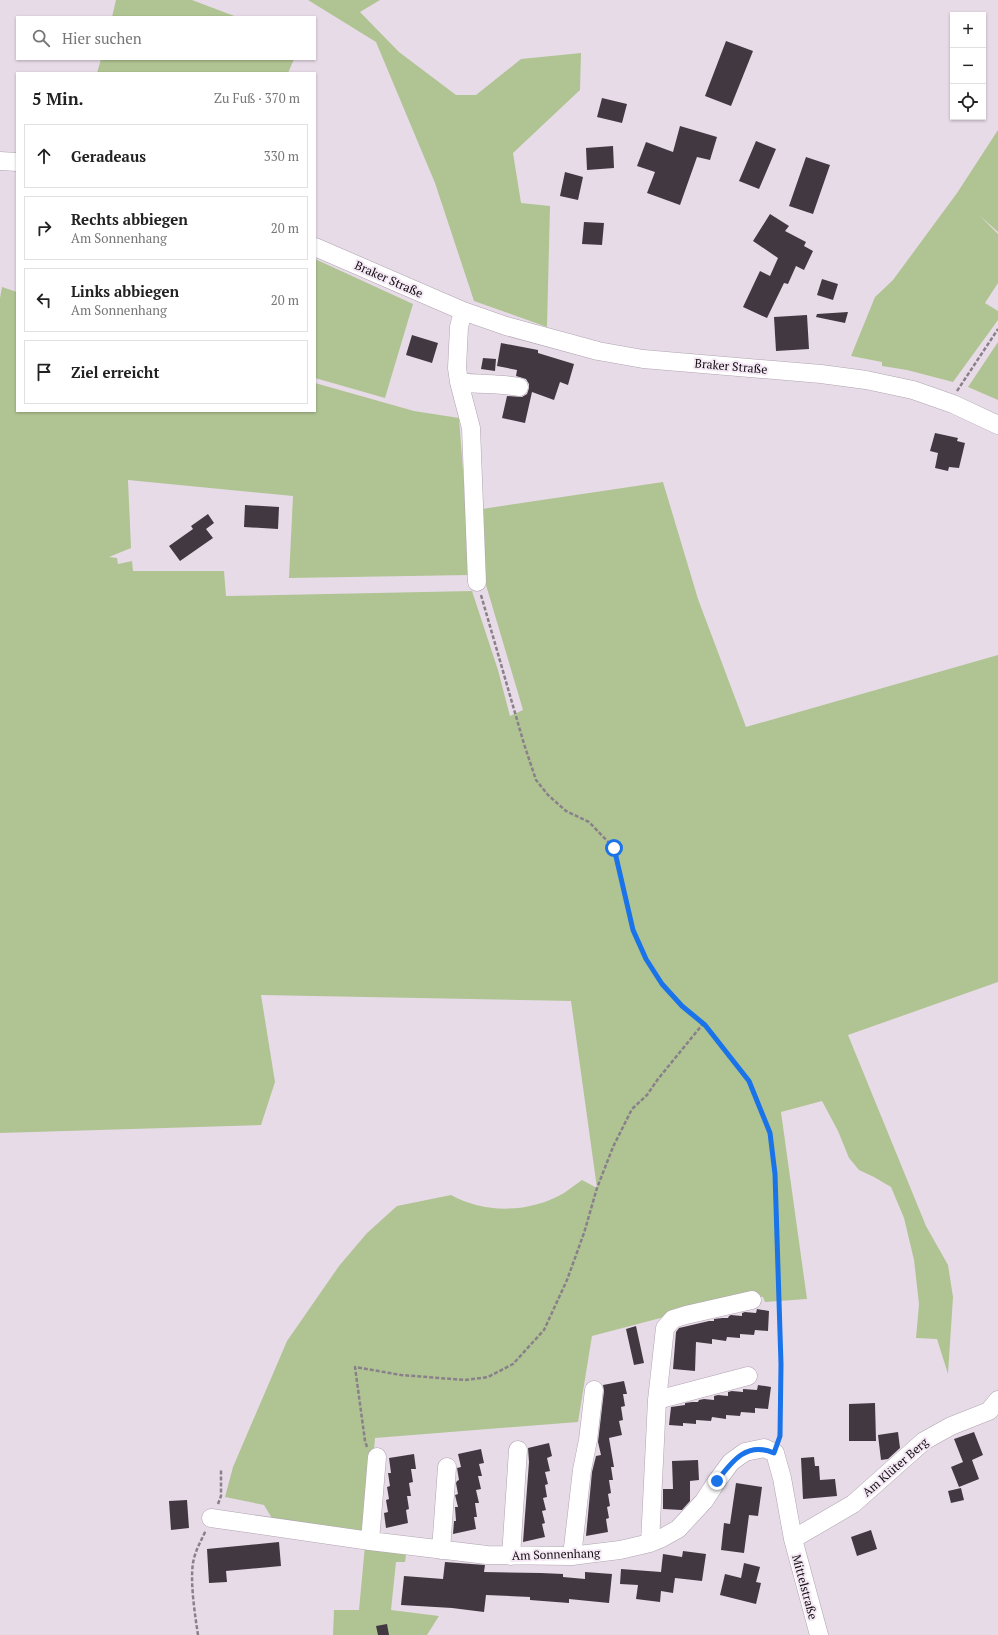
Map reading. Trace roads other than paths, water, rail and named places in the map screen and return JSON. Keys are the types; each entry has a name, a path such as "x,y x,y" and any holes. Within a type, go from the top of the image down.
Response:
{"street":[{"path":"0,161 16,162"},
{"name":"Braker Straße","path":"316,247 463,311 506,326 612,353 643,359 814,373 866,380 913,390 949,403 998,426"},
{"path":"463,311 459,327 457,368 459,382 471,428 477,582"},
{"path":"459,382 476,385 504,384 519,387"},
{"path":"650,1543 657,1400 665,1328 673,1319 752,1300"},
{"path":"657,1400 748,1376"},
{"path":"572,1556 582,1470 588,1440 594,1390"},
{"name":"Am Klüter Berg","path":"793,1538 853,1504 924,1441 937,1432 995,1408"},
{"name":"Am Sonnenhang","path":"211,1518 441,1550 511,1556 572,1556 620,1550 650,1543 662,1538 678,1528 704,1501 731,1462 745,1452 764,1448 774,1453 782,1478 793,1538"},
{"path":"511,1556 518,1450"},
{"path":"370,1541 377,1457"},
{"path":"441,1550 447,1467"},
{"name":"Mittelstraße","path":"793,1538 819,1635"}]}
